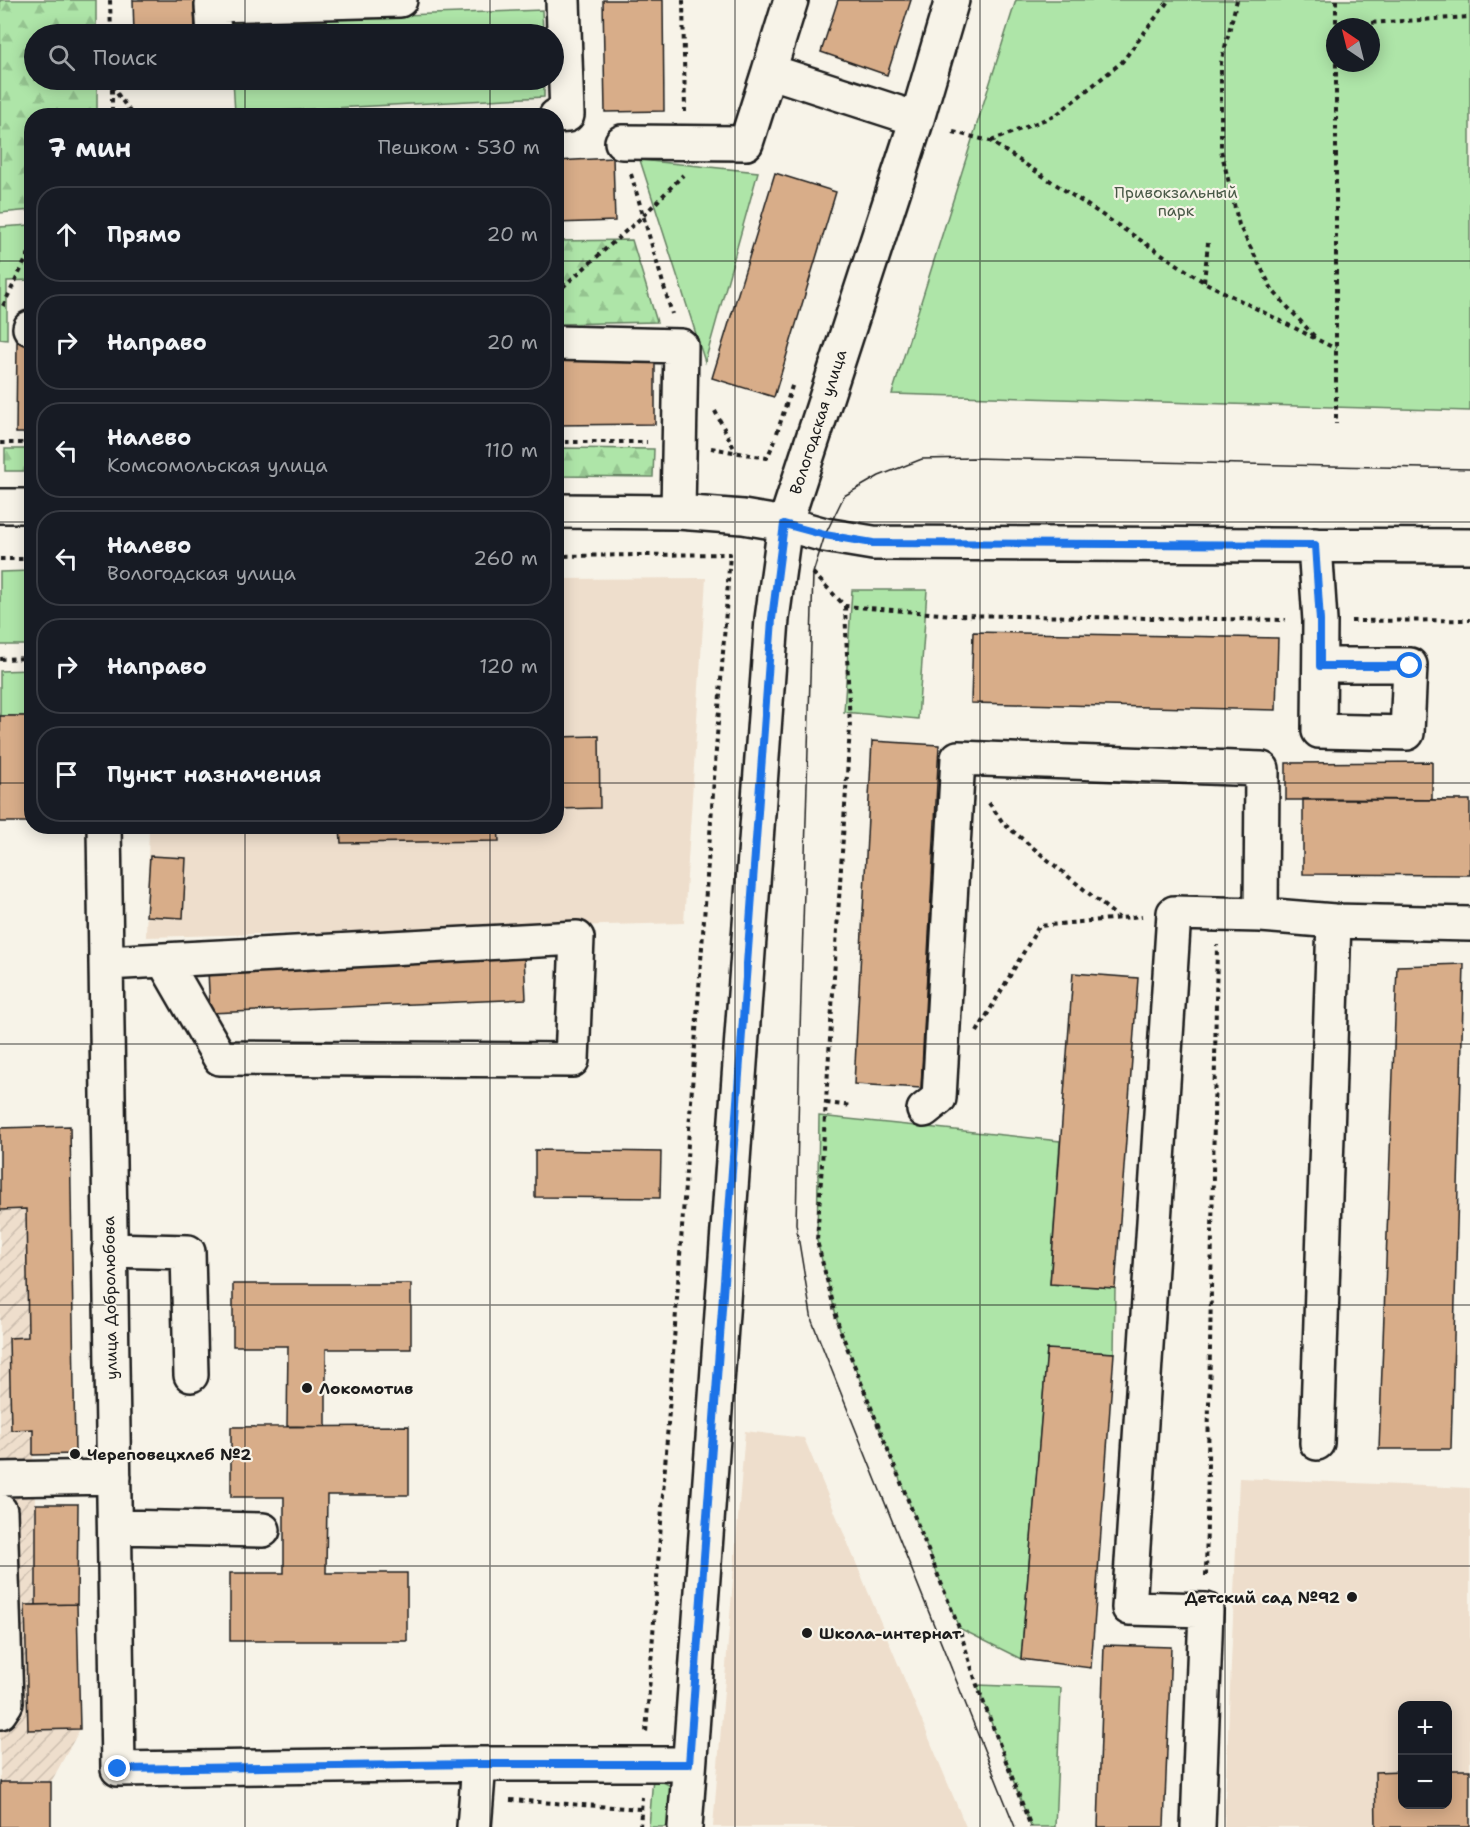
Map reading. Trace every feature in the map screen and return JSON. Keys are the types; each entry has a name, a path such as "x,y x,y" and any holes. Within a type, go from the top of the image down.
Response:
{"street":[{"path":"213,24 212,5 400,0"},
{"path":"563,0 564,24"},
{"path":"622,142 746,143 791,0"},
{"name":"Вологодская улица","path":"685,1827 772,619 784,524 917,119 952,0"},
{"path":"564,29 567,115 564,115"},
{"path":"769,71 917,119"},
{"path":"564,343 681,346 678,512"},
{"path":"0,506 24,506"},
{"path":"564,511 678,512 743,517 873,543 1470,546"},
{"path":"1315,545 1320,621 1320,666"},
{"path":"924,1110 939,1098 958,758 1033,766 1262,769 1261,915"},
{"name":"улица Добролюбова","path":"104,834 118,1769 478,1764"},
{"path":"1198,1827 1206,1610 1129,1608 1174,913 1261,915 1334,921 1470,924"},
{"path":"1317,1443 1334,921"},
{"path":"106,963 578,938 572,1060 220,1058 164,961"},
{"path":"109,1250 189,1252 191,1375"},
{"path":"0,1479 114,1477"},
{"path":"0,1511 6,1703 0,1712"},
{"path":"115,1527 263,1530"},
{"path":"475,1812 478,1764 689,1764"}],"path":[{"path":"110,0 111,24"},
{"path":"564,286 643,216 700,143 683,0"},
{"path":"990,141 1056,115 1122,62 1169,0"},
{"path":"1237,0 1221,63 1221,150 1239,225 1273,291 1317,339"},
{"path":"1336,0 1336,18"},
{"path":"1380,23 1470,17"},
{"path":"1336,72 1336,424"},
{"path":"112,90 112,108"},
{"path":"115,90 127,108"},
{"path":"953,132 990,141 1204,282 1336,349"},
{"path":"622,142 681,346"},
{"path":"1204,282 1208,243"},
{"path":"0,312 24,263"},
{"path":"0,443 24,443"},
{"path":"736,453 767,458"},
{"path":"564,556 730,554 644,1764"},
{"path":"0,559 24,559"},
{"path":"813,573 845,606 953,615 1320,621 1470,620"},
{"path":"845,606 850,728 817,1241 838,1326 959,1628 977,1685 1031,1827"},
{"path":"0,659 24,658"},
{"path":"958,758 1004,824 1119,918"},
{"path":"974,1037 1040,926 1174,913"},
{"path":"1206,1610 1217,914"},
{"path":"826,1103 852,1106"},
{"path":"475,1812 641,1809"}],"shaded area":[{"path":"706,578 684,923 146,937 149,834 564,834 564,579"},
{"path":"70,1126 75,1454 33,1456 36,1504 78,1504 77,1604 80,1729 51,1782 0,1782 0,1128"},
{"name":"Школа-интернат","path":"745,1431 804,1438 966,1827 713,1827"},
{"name":"Детский сад №92","path":"1239,1478 1470,1488 1470,1827 1224,1827"}],"green space":[{"path":"0,0 96,0 96,24 24,24 24,90 97,90 97,108 24,108 24,211 0,213"},
{"name":"Привокзальный парк","path":"1016,0 1470,0 1470,411 892,394"},
{"path":"542,10 543,24 230,24 230,21"},
{"path":"234,90 544,90 544,97 332,108 235,108"},
{"path":"640,160 758,172 705,362"},
{"path":"24,225 24,280 7,281 7,340 0,339 0,227"},
{"path":"632,240 657,322 564,324 564,241"},
{"path":"564,448 654,449 653,477 564,476"},
{"path":"5,449 24,449 24,471 5,471"},
{"path":"24,571 24,645 0,645 0,572"},
{"path":"852,590 927,590 918,719 844,712"},
{"path":"24,670 24,716 0,716 0,671"},
{"path":"819,1116 1060,1141 1050,1284 1115,1288 1114,1353 1047,1350 1021,1659 959,1628 839,1327 817,1241"},
{"path":"977,1685 1061,1688 1055,1827 1031,1827"},
{"path":"653,1777 671,1786 669,1827 649,1827"}],"building":[{"path":"133,0 194,0 195,24 134,24"},
{"path":"603,0 663,0 664,111 605,112"},
{"path":"838,0 911,0 887,75 821,52"},
{"path":"613,158 615,221 564,223 564,161"},
{"path":"775,173 836,192 774,397 712,378"},
{"path":"17,342 24,342 24,433 16,433"},
{"path":"564,355 655,355 655,424 564,425"},
{"path":"973,632 1278,638 1276,710 971,703"},
{"path":"0,716 24,716 24,822 0,822"},
{"path":"599,736 600,808 564,809 564,737"},
{"path":"872,741 939,745 921,1088 854,1084"},
{"path":"1432,762 1432,800 1286,800 1286,763"},
{"path":"1303,799 1470,800 1470,875 1303,874"},
{"path":"340,834 499,834 499,841 341,843"},
{"path":"150,856 186,858 183,918 146,916"},
{"path":"524,956 526,999 210,1013 208,970"},
{"path":"1464,964 1451,1449 1379,1449 1397,966"},
{"path":"1073,973 1138,978 1115,1288 1050,1284"},
{"path":"70,1126 75,1454 33,1455 33,1429 11,1430 9,1338 28,1337 26,1209 0,1210 0,1128"},
{"path":"535,1150 661,1152 660,1198 535,1197"},
{"name":"Локомотив","path":"233,1284 411,1284 411,1349 326,1349 326,1427 287,1426 288,1346 233,1346"},
{"path":"1047,1349 1114,1353 1091,1668 1021,1659"},
{"path":"409,1426 409,1495 327,1495 326,1573 407,1573 407,1641 230,1641 230,1573 284,1573 284,1497 231,1497 231,1427"},
{"path":"36,1504 78,1504 77,1604 36,1605"},
{"path":"77,1604 80,1729 28,1730 25,1605"},
{"path":"1104,1645 1171,1647 1164,1827 1098,1827"},
{"path":"1452,1770 1470,1770 1470,1827 1376,1827 1375,1772 1398,1771 1398,1809 1452,1809"},
{"path":"0,1782 51,1782 51,1827 0,1827"}],"tram line":[{"path":"1015,1827 812,1321 796,1224 813,573 825,535 844,496 879,476 922,459 973,458 1470,469"}],"place":[{"name":"Локомотив","path":"307,1388"},
{"name":"Череповецхлеб №2","path":"75,1454"},
{"name":"Детский сад №92","path":"1352,1597"},
{"name":"Школа-интернат","path":"807,1633"}],"route":[{"path":"118,1769 478,1764 689,1764 772,619 784,524 825,535 873,543 1315,545 1320,621 1320,666 1410,666"}]}
